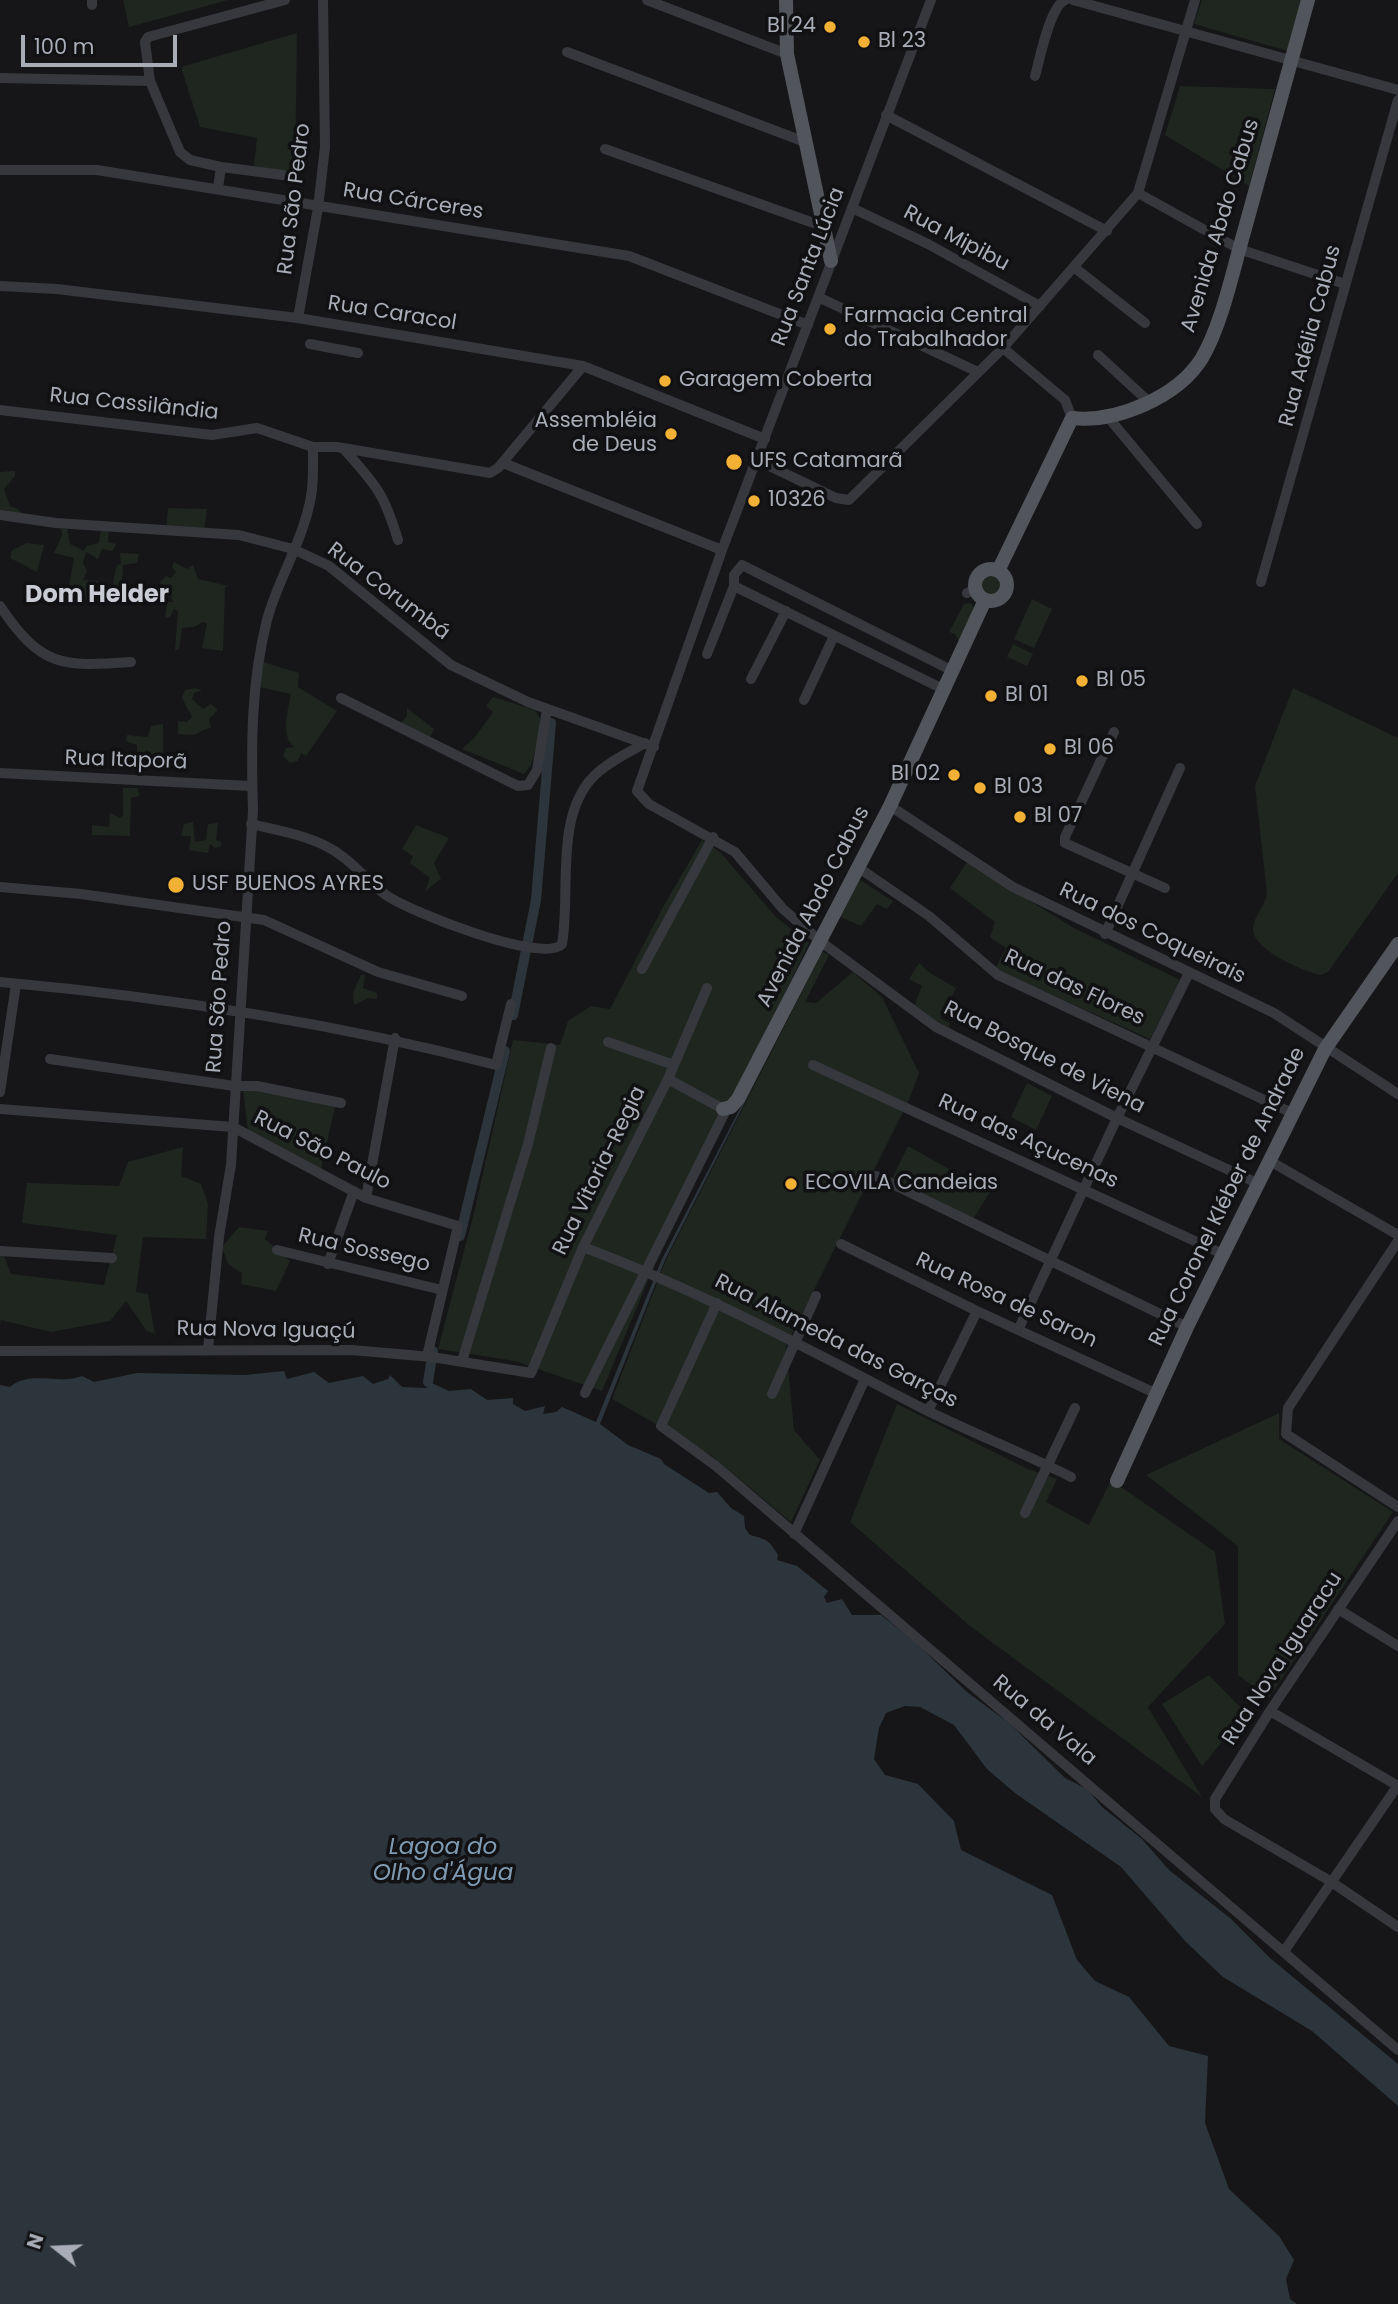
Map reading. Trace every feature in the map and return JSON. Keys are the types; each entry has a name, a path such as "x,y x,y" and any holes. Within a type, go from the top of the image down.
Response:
{"main road":[{"path":"786,0 787,54 831,261"},
{"name":"Avenida Abdo Cabus","path":"1072,418 1091,420 1108,417 1148,401 1178,385 1201,359 1239,249 1308,0"},
{"path":"998,572 1072,418"},
{"path":"983,572 998,572 1005,579 1006,589 996,600 976,594 976,579 983,572"},
{"name":"Avenida Abdo Cabus","path":"725,1109 738,1099 890,806 953,671 976,594"},
{"name":"Rua Coronel Kléber de Andrade","path":"1117,1481 1155,1393 1325,1049 1398,944"}],"street":[{"path":"283,175 221,167 190,160 180,152 150,81 144,49 148,37 285,0"},
{"name":"Rua São Pedro","path":"298,318 318,208 325,148 324,0"},
{"path":"647,0 787,54"},
{"name":"Rua Santa Lúcia","path":"649,745 886,115 932,0"},
{"path":"1035,76 1054,13 1059,3 1065,0"},
{"path":"1073,0 1398,90"},
{"path":"757,460 836,498 849,500 1003,348 1138,193 1195,0"},
{"path":"567,52 805,142"},
{"path":"0,78 150,81"},
{"name":"Rua Adélia Cabus","path":"1261,582 1398,100"},
{"path":"886,115 1107,231"},
{"path":"605,149 822,226"},
{"path":"218,188 221,167"},
{"name":"Rua Cárceres","path":"0,170 97,170 218,188 318,208 629,256 808,325"},
{"path":"1138,193 1239,249 1345,284"},
{"name":"Rua Mipibu","path":"852,208 928,244 1040,306"},
{"path":"1075,268 1145,323"},
{"name":"Rua Caracol","path":"0,286 57,289 298,318 583,366 765,439"},
{"path":"818,297 978,372"},
{"path":"310,344 358,354"},
{"path":"1003,348 1065,400 1072,418"},
{"path":"1098,355 1148,401"},
{"path":"583,366 503,463 722,550"},
{"name":"Rua Cassilândia","path":"0,410 212,435 257,428 313,447 344,448 486,472 495,471 503,463"},
{"path":"1108,417 1198,524"},
{"name":"Rua São Pedro","path":"208,1349 233,1127 251,824 253,698 277,585 309,510 313,447"},
{"path":"344,448 378,488 386,502 398,541"},
{"name":"Rua Corumbá","path":"0,515 56,523 239,535 293,549 339,573 451,664 547,709 649,745"},
{"path":"707,654 734,586 732,582 737,568 746,566 953,671"},
{"path":"734,586 945,690"},
{"path":"0,606 37,653 79,665 131,662"},
{"path":"751,679 786,611"},
{"path":"804,699 834,636"},
{"path":"341,698 518,786 528,785 537,770 547,709"},
{"path":"1114,732 1065,837 1065,843 1165,888"},
{"path":"251,824 323,845 349,859 386,895 410,908 528,948 554,950 562,944 567,844 581,795 600,770 649,745"},
{"name":"Rua Bosque de Viena","path":"649,745 639,782 639,796 713,837 748,865 772,898 820,941 936,1027 1117,1118 1259,1184"},
{"path":"1105,934 1180,768"},
{"name":"Rua Itaporã","path":"0,773 250,786"},
{"name":"Rua dos Coqueirais","path":"890,806 1013,887 1105,934 1274,1013 1325,1049 1398,1094"},
{"path":"642,969 713,837"},
{"name":"Rua das Flores","path":"859,868 929,915 998,975 1292,1113"},
{"path":"0,887 52,891 245,917 278,925 378,972 462,996"},
{"path":"1019,1328 1117,1118 1189,973"},
{"path":"0,982 395,1038 496,1065 511,1004"},
{"path":"0,1092 16,984"},
{"name":"Rua Vitoria-Regia","path":"531,1373 583,1247 668,1079 708,988"},
{"path":"366,1198 395,1038"},
{"path":"608,1042 674,1065"},
{"path":"462,1361 528,1144 551,1048"},
{"path":"50,1059 234,1086 257,1086 341,1102"},
{"name":"Rua das Açucenas","path":"813,1065 1225,1255"},
{"path":"585,1393 725,1109 668,1079"},
{"name":"Rua São Paulo","path":"0,1109 233,1127 366,1198 458,1226 442,1290"},
{"path":"1270,1161 1398,1235"},
{"path":"876,1177 1187,1327"},
{"path":"328,1264 354,1191"},
{"path":"1398,1241 1288,1408 1286,1434 1398,1507"},
{"name":"Rua Rosa de Saron","path":"841,1244 977,1311 1019,1328 1155,1393"},
{"name":"Rua Alameda das Garças","path":"583,1247 647,1271 717,1303 928,1412 1071,1477"},
{"name":"Rua Sossego","path":"277,1250 442,1290"},
{"path":"0,1251 112,1258"},
{"path":"427,1356 442,1290"},
{"path":"772,1394 816,1296"},
{"name":"Rua da Vala","path":"717,1303 661,1426 716,1466 1285,1950 1398,2050"},
{"path":"928,1412 977,1311"},
{"name":"Rua Nova Iguaçú","path":"0,1351 300,1348 427,1356 531,1373"},
{"path":"794,1534 865,1379"},
{"path":"1025,1513 1075,1408"},
{"name":"Rua Nova Iguaracu","path":"1330,1881 1224,1819 1215,1809 1215,1799 1270,1711 1398,1521"},
{"path":"1338,1609 1398,1646"},
{"path":"1270,1711 1398,1786 1285,1950"},
{"path":"1330,1881 1398,1927"}],"shaded area":[{"path":"123,0 228,0 129,27"},
{"path":"1202,0 1301,0 1288,51 1194,24"},
{"path":"297,33 295,175 254,166 257,138 200,127 181,67"},
{"path":"1180,86 1275,89 1249,186 1165,135"},
{"path":"15,471 15,476 4,489 10,506 18,509 25,517 0,513 0,472"},
{"path":"168,508 207,509 204,531 166,529"},
{"path":"101,528 109,529 108,542 116,544 113,551 102,549 98,559 86,552 83,563 87,571 83,580 99,581 91,597 83,601 67,598 74,558 54,553 62,535 61,529 67,529 70,544 84,551 86,546 99,543"},
{"path":"27,543 44,545 37,572 10,558 12,550"},
{"path":"120,553 139,554 137,563 123,565 122,584 135,586 135,598 119,595 114,603 109,599 117,565 121,564"},
{"path":"174,562 187,569 193,565 198,579 229,586 225,587 223,651 202,648 207,623 203,622 194,627 182,628 179,649 175,651 178,611 174,609 170,617 165,618 167,602 173,602 168,588 159,583 166,576 171,578 176,572 172,567"},
{"path":"990,573 1001,580 1002,585 995,596 990,597 979,590 978,585 985,574"},
{"path":"1032,599 1052,609 1034,648 1014,639"},
{"path":"971,603 974,608 960,643 955,634 949,632 964,604"},
{"path":"1013,644 1033,654 1027,666 1007,657"},
{"path":"263,662 299,673 298,687 337,711 306,756 301,753 298,761 290,763 283,756 286,748 294,747 286,729 291,694 259,687"},
{"path":"1293,688 1398,738 1398,873 1328,972 1320,975 1291,964 1270,952 1255,937 1253,929 1267,893 1255,786"},
{"path":"185,690 202,690 194,693 192,699 203,709 211,704 218,710 209,719 211,728 195,734 178,734 178,721 187,722 192,717 182,698"},
{"path":"493,697 535,710 543,724 531,765 524,774 462,749 475,737 493,712 486,706"},
{"path":"407,708 434,729 429,740 401,723 407,716"},
{"path":"163,724 163,764 151,765 151,752 146,750 143,754 137,753 137,745 126,741 127,735 148,737 151,726"},
{"path":"123,788 138,788 139,796 131,798 130,836 92,835 92,825 109,827 110,813 120,818 123,815"},
{"path":"193,822 195,842 206,840 208,824 218,823 216,840 221,842 221,846 215,848 210,844 208,853 189,850 191,836 181,836 184,824"},
{"path":"416,825 449,838 434,863 441,879 425,891 430,878 410,863 413,856 402,849"},
{"path":"702,840 720,852 776,917 809,943 649,1278 602,1391 515,1361 438,1349 474,1213 513,1040 560,1045 568,1021 591,1006 610,1009 663,907"},
{"path":"967,862 1074,928 1180,980 1150,1039 995,969 1006,948 990,937 995,922 950,888"},
{"path":"857,878 893,901 887,909 877,904 861,926 838,916"},
{"path":"822,952 829,955 805,1002 816,1003 853,972 882,997 919,1073 909,1100 786,1346 794,1430 820,1460 791,1522 712,1456 612,1399 666,1260"},
{"path":"919,963 930,973 956,988 940,1018 950,1023 948,1032 913,1009 922,986 909,979"},
{"path":"361,975 365,975 363,988 377,993 377,999 368,998 354,1005 353,993"},
{"path":"1027,1083 1052,1096 1036,1130 1011,1117"},
{"path":"253,1088 336,1102 320,1174 248,1131 243,1090"},
{"path":"908,1146 990,1192 972,1221 891,1181"},
{"path":"183,1147 181,1176 201,1184 208,1204 206,1239 143,1237 136,1292 148,1294 155,1334 147,1331 126,1301 110,1321 51,1332 1,1320 0,1324 0,1256 4,1256 11,1274 104,1285 117,1235 22,1223 27,1183 119,1186 128,1162"},
{"path":"239,1227 268,1231 265,1239 290,1261 276,1291 241,1284 242,1273 228,1264 222,1247"},
{"path":"897,1404 1028,1469 1057,1479 1046,1502 1089,1525 1111,1480 1215,1552 1225,1624 1148,1707 1202,1797 970,1626 850,1522"},
{"path":"1279,1413 1279,1439 1393,1512 1269,1698 1238,1675 1238,1546 1146,1475"},
{"path":"1209,1675 1246,1713 1202,1766 1162,1704"}],"water":[{"name":"Lagoa do Olho d'Água","path":"820,954 665,1260 600,1424 628,1445 661,1459 664,1464 709,1493 717,1492 731,1508 744,1516 745,1528 750,1535 772,1545 778,1555 777,1560 797,1566 828,1591 824,1597 827,1603 842,1599 852,1615 881,1615 916,1643 967,1692 1010,1724 1065,1778 1087,1789 1102,1807 1142,1839 1169,1870 1230,1918 1270,1958 1398,2064 1398,2106 1312,2031 1223,1977 1185,1941 1121,1867 1015,1793 987,1769 954,1725 920,1707 905,1706 886,1713 879,1728 874,1759 885,1775 918,1784 954,1821 961,1850 1052,1895 1077,1960 1095,1981 1129,1997 1169,2046 1208,2056 1205,2123 1229,2189 1279,2236 1294,2260 1286,2279 1290,2299 1297,2304 0,2304 0,1385 10,1387 27,1379 82,1376 94,1382 137,1373 245,1375 284,1371 287,1379 314,1372 329,1383 363,1376 373,1384 388,1379 390,1375 402,1387 426,1388 432,1383 449,1391 471,1389 487,1400 513,1398 513,1404 525,1411 545,1406 543,1414 556,1412 562,1407 596,1422 662,1259"}],"waterway":[{"path":"513,1015 536,900 551,723"},
{"path":"460,1236 505,1051"},
{"path":"428,1382 433,1351"}],"place":[{"name":"Bl 24","path":"830,27"},
{"name":"Bl 23","path":"864,42"},
{"name":"Farmacia Central do Trabalhador","path":"830,329"},
{"name":"Garagem Coberta","path":"665,381"},
{"name":"Assembléia de Deus","path":"671,434"},
{"name":"UFS Catamarã","path":"734,462"},
{"name":"10326","path":"754,501"},
{"name":"Bl 05","path":"1082,681"},
{"name":"Bl 01","path":"991,696"},
{"name":"Bl 06","path":"1050,749"},
{"name":"Bl 02","path":"954,775"},
{"name":"Bl 03","path":"980,788"},
{"name":"Bl 07","path":"1020,817"},
{"name":"USF BUENOS AYRES","path":"176,885"},
{"name":"ECOVILA Candeias","path":"791,1184"}],"district":[{"name":"Dom Helder","path":"97,596"}]}
